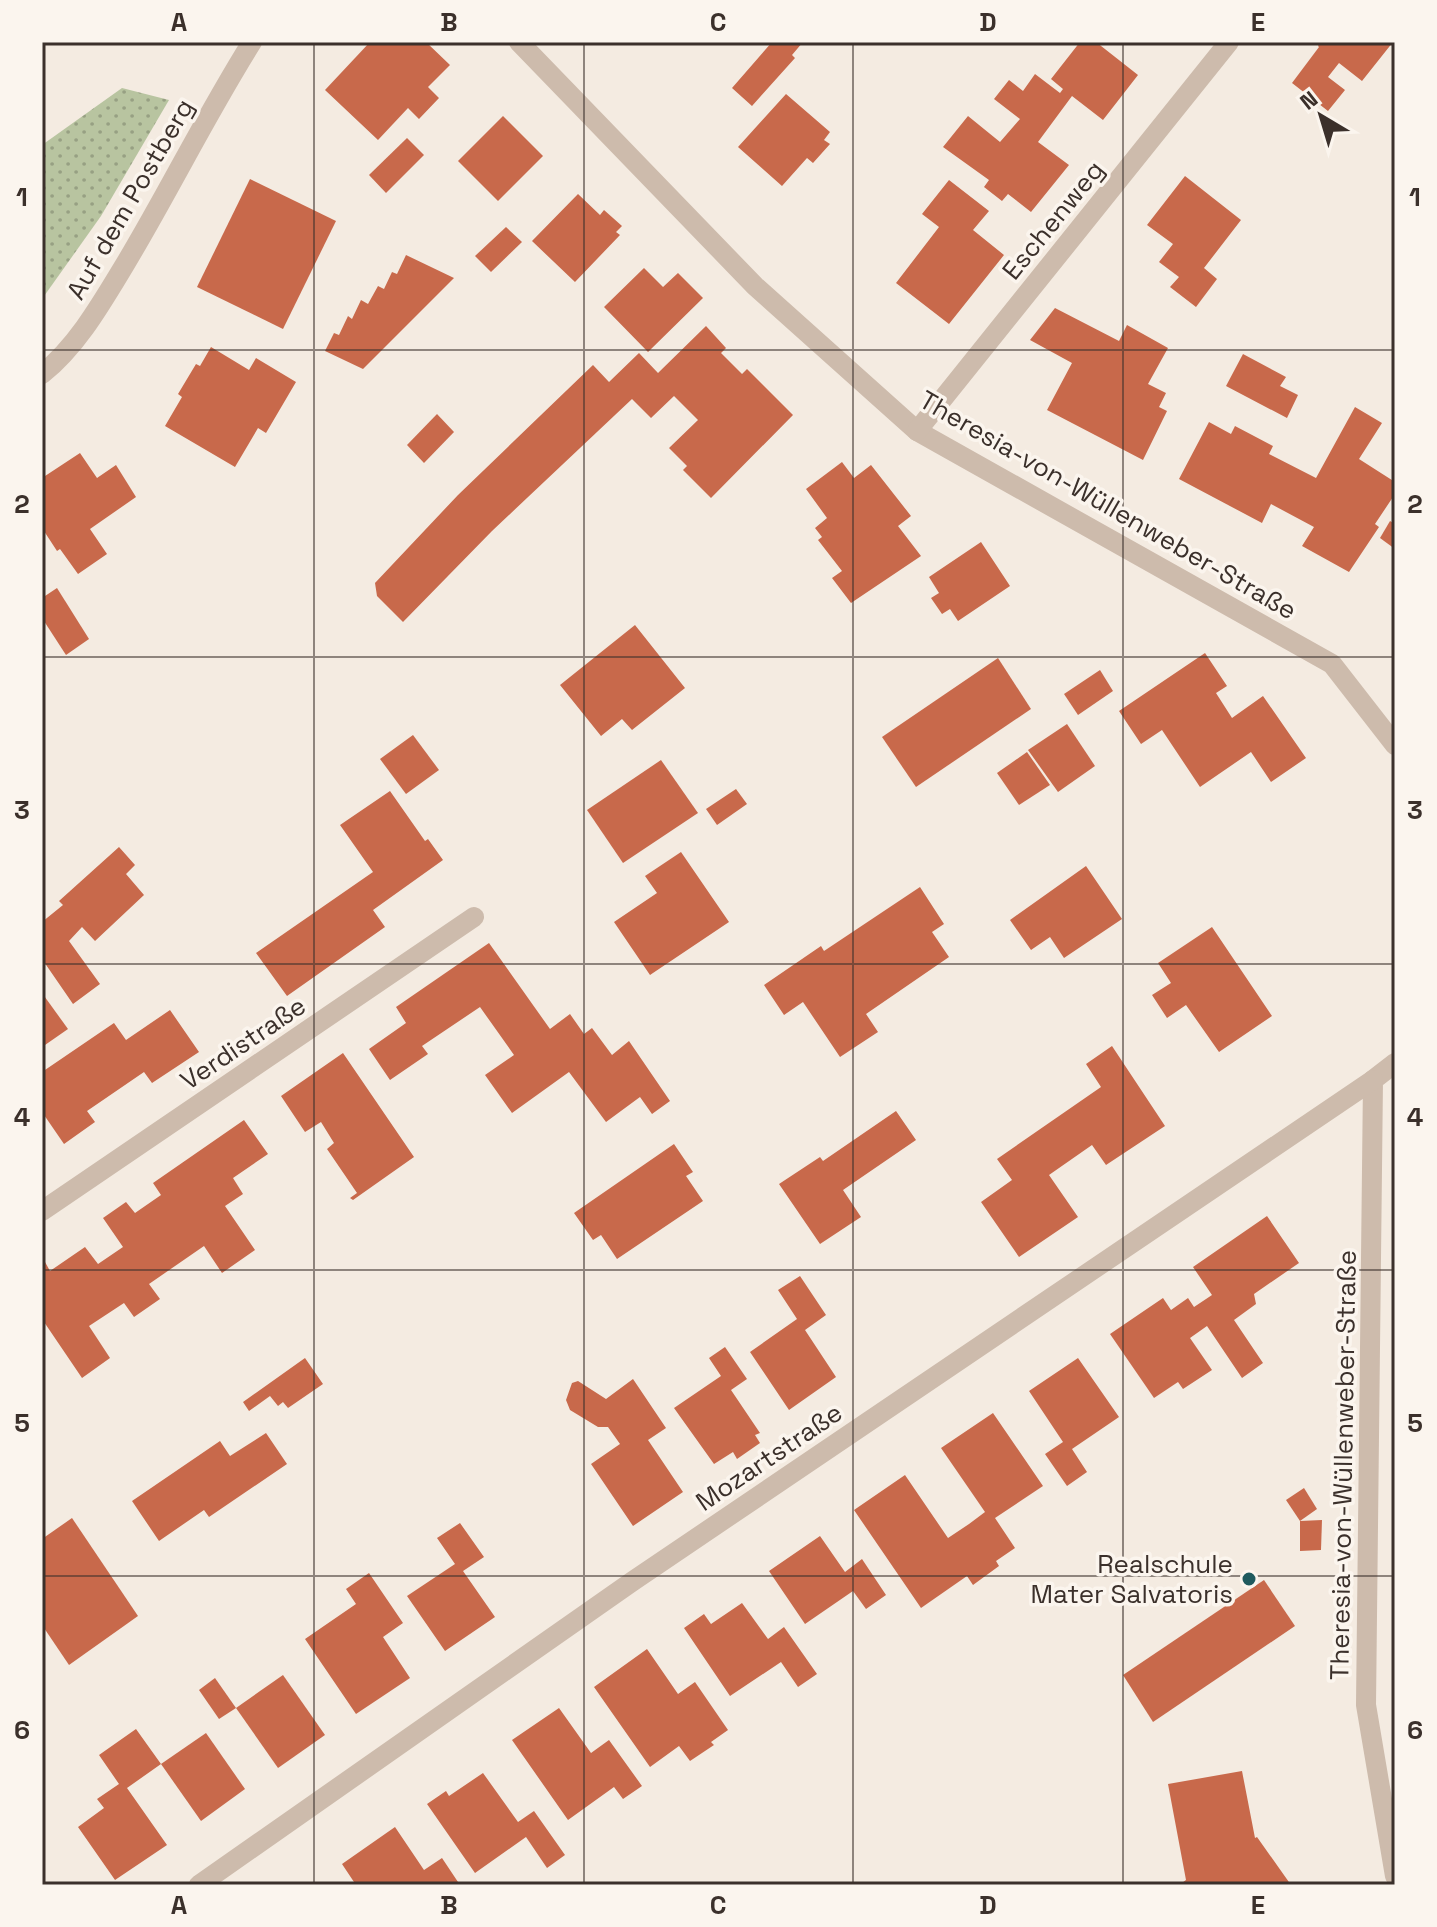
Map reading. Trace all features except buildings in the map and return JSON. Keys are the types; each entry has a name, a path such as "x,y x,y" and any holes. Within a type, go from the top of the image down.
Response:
{"street":[{"name":"Auf dem Postberg","path":"42,374 95,313 165,198 252,42"},
{"name":"Theresia-von-Wüllenweber-Straße","path":"519,42 755,286 917,431 1332,664 1395,745"},
{"name":"Eschenweg","path":"917,431 1229,42"},
{"name":"Verdistraße","path":"42,1211 474,917"},
{"path":"1373,1080 1395,1063"},
{"name":"Theresia-von-Wüllenweber-Straße","path":"1373,1080 1366,1705 1395,1876"},
{"name":"Mozartstraße","path":"199,1885 633,1581 1373,1080"}],"green space":[{"path":"122,88 169,100 101,216 42,299 42,145"}],"place":[{"name":"Realschule Mater Salvatoris","path":"1249,1579"}]}
